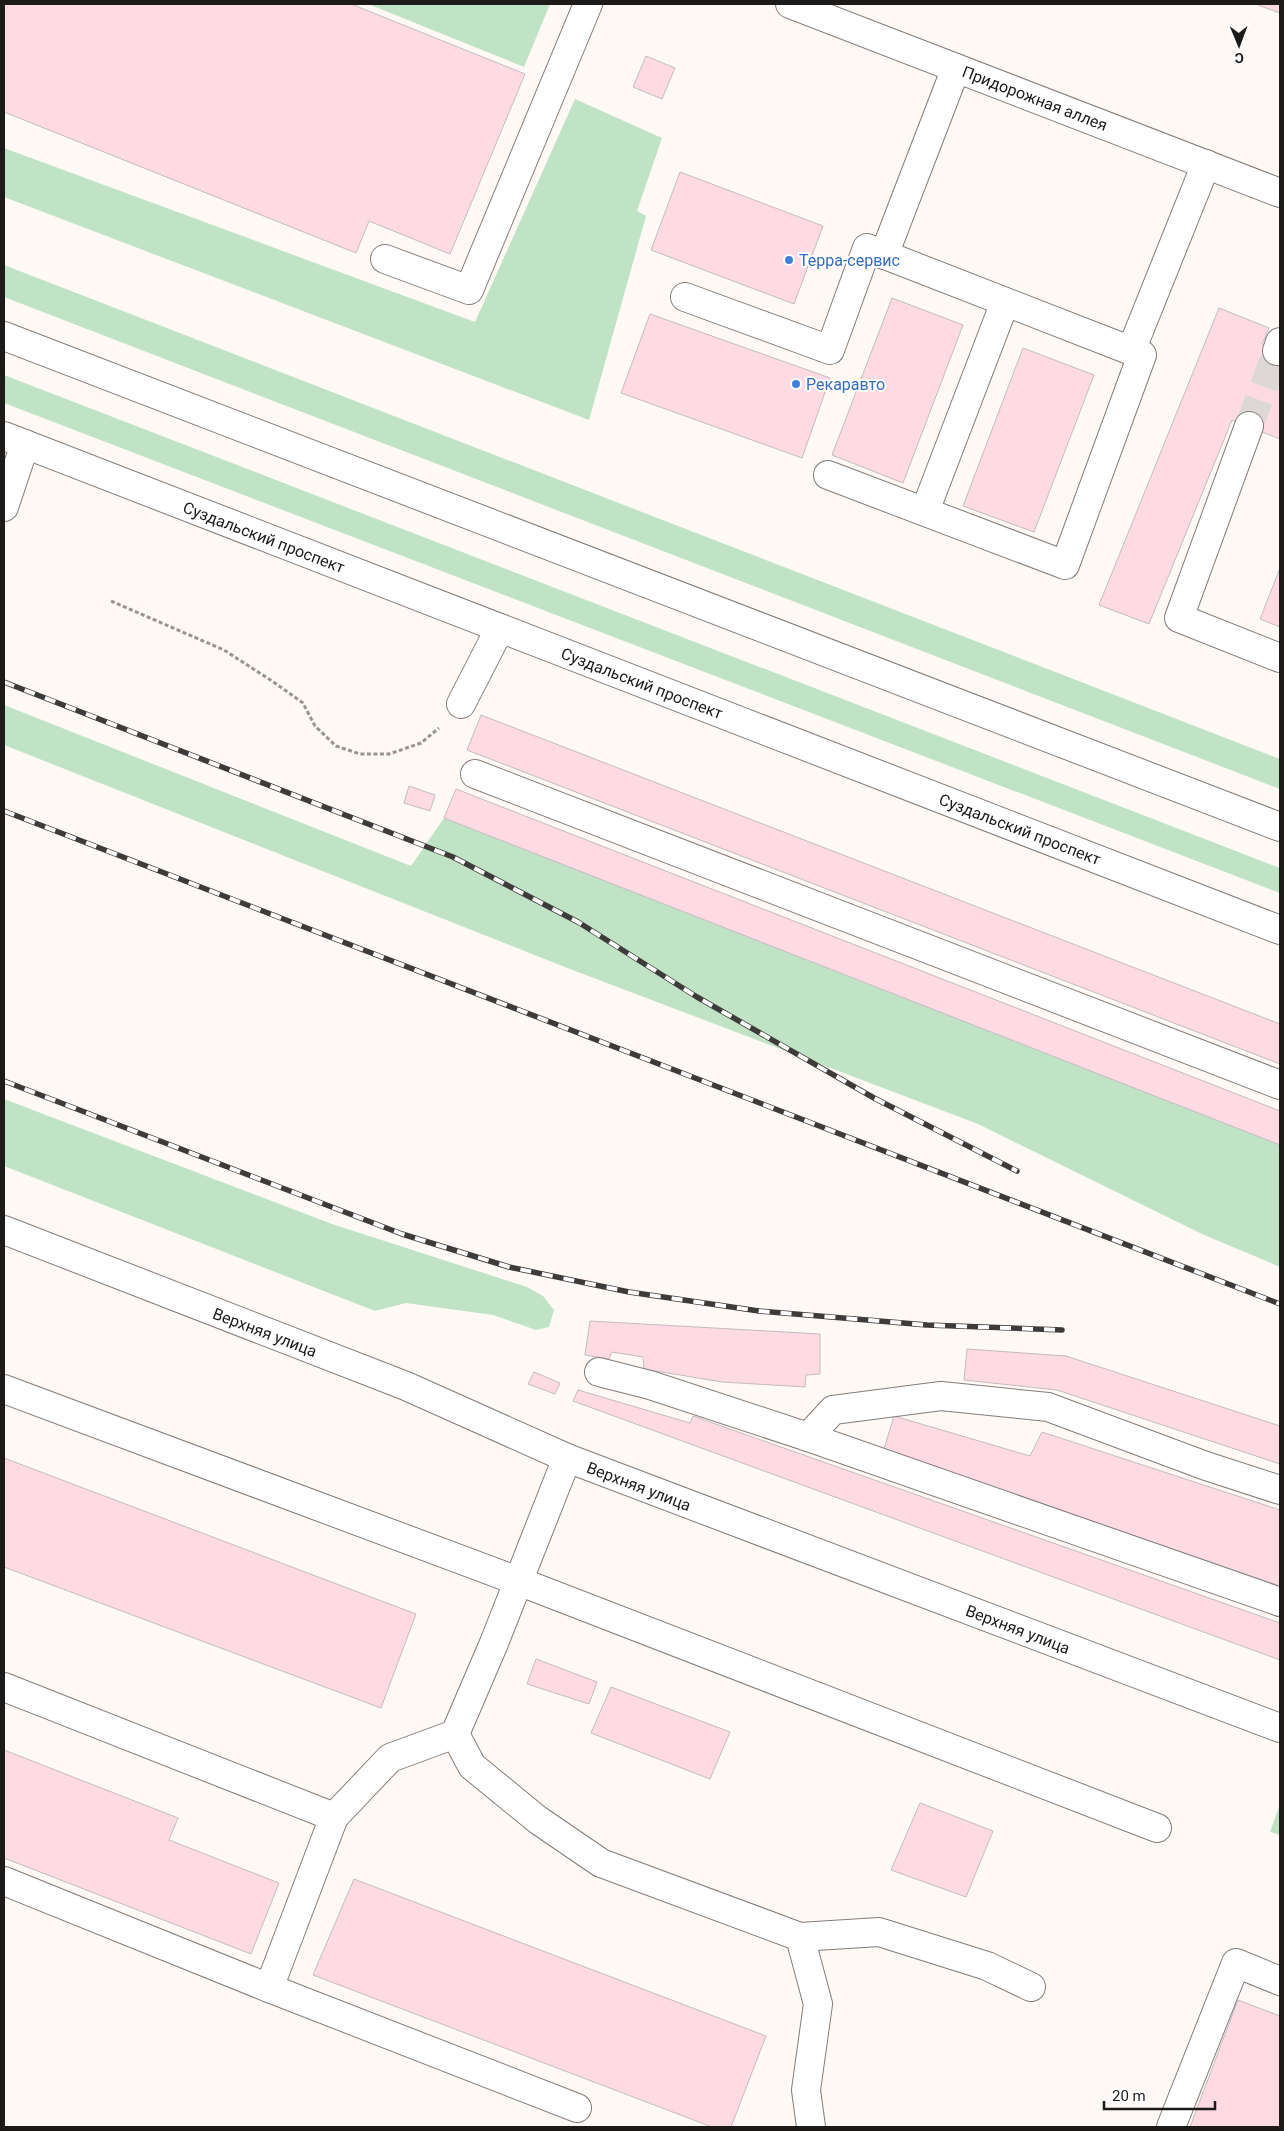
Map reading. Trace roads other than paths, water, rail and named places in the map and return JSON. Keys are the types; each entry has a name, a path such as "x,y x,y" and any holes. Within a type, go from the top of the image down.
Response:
{"main road":[{"path":"385,259 469,290 588,4"},
{"name":"Придорожная аллея","path":"790,4 1280,193"},
{"path":"884,255 956,68"},
{"path":"1132,351 1206,164"},
{"path":"685,297 830,350 867,248 1142,355 1065,565 828,475"},
{"path":"925,511 1005,302"},
{"path":"4,336 1280,827"},
{"path":"1249,426 1179,618 1280,658"},
{"path":"4,507 14,440"},
{"name":"Суздальский проспект","path":"14,440 1280,930"},
{"path":"462,704 500,628"},
{"path":"475,774 1280,1085"},
{"name":"Верхняя улица","path":"4,1230 406,1386 567,1458 1280,1728"},
{"path":"599,1372 650,1385 808,1437 1280,1602"},
{"path":"4,1388 518,1581 1157,1828"},
{"path":"808,1437 834,1410 941,1396 1048,1407 1206,1466 1280,1490"},
{"path":"269,1988 334,1817 390,1758 455,1734 567,1458"},
{"path":"4,1687 334,1817"},
{"path":"455,1734 472,1766 538,1820 601,1863 800,1937 879,1932 987,1966 1031,1987"},
{"path":"4,1881 269,1988 577,2108"},
{"path":"800,1937 818,2004 806,2090 811,2127"},
{"path":"1172,2127 1236,1963 1280,1981"}],"tunnel":[{"path":"1249,426 1277,351"}],"railway":[{"path":"4,682 453,857 578,922 697,997 874,1098 1017,1171"},
{"path":"4,811 1280,1304"},
{"path":"4,1081 402,1234 509,1267 629,1292 759,1311 927,1325 1062,1330"}],"place":[{"name":"Терра-сервис","path":"789,260"},
{"name":"Рекаравто","path":"796,384"}]}
